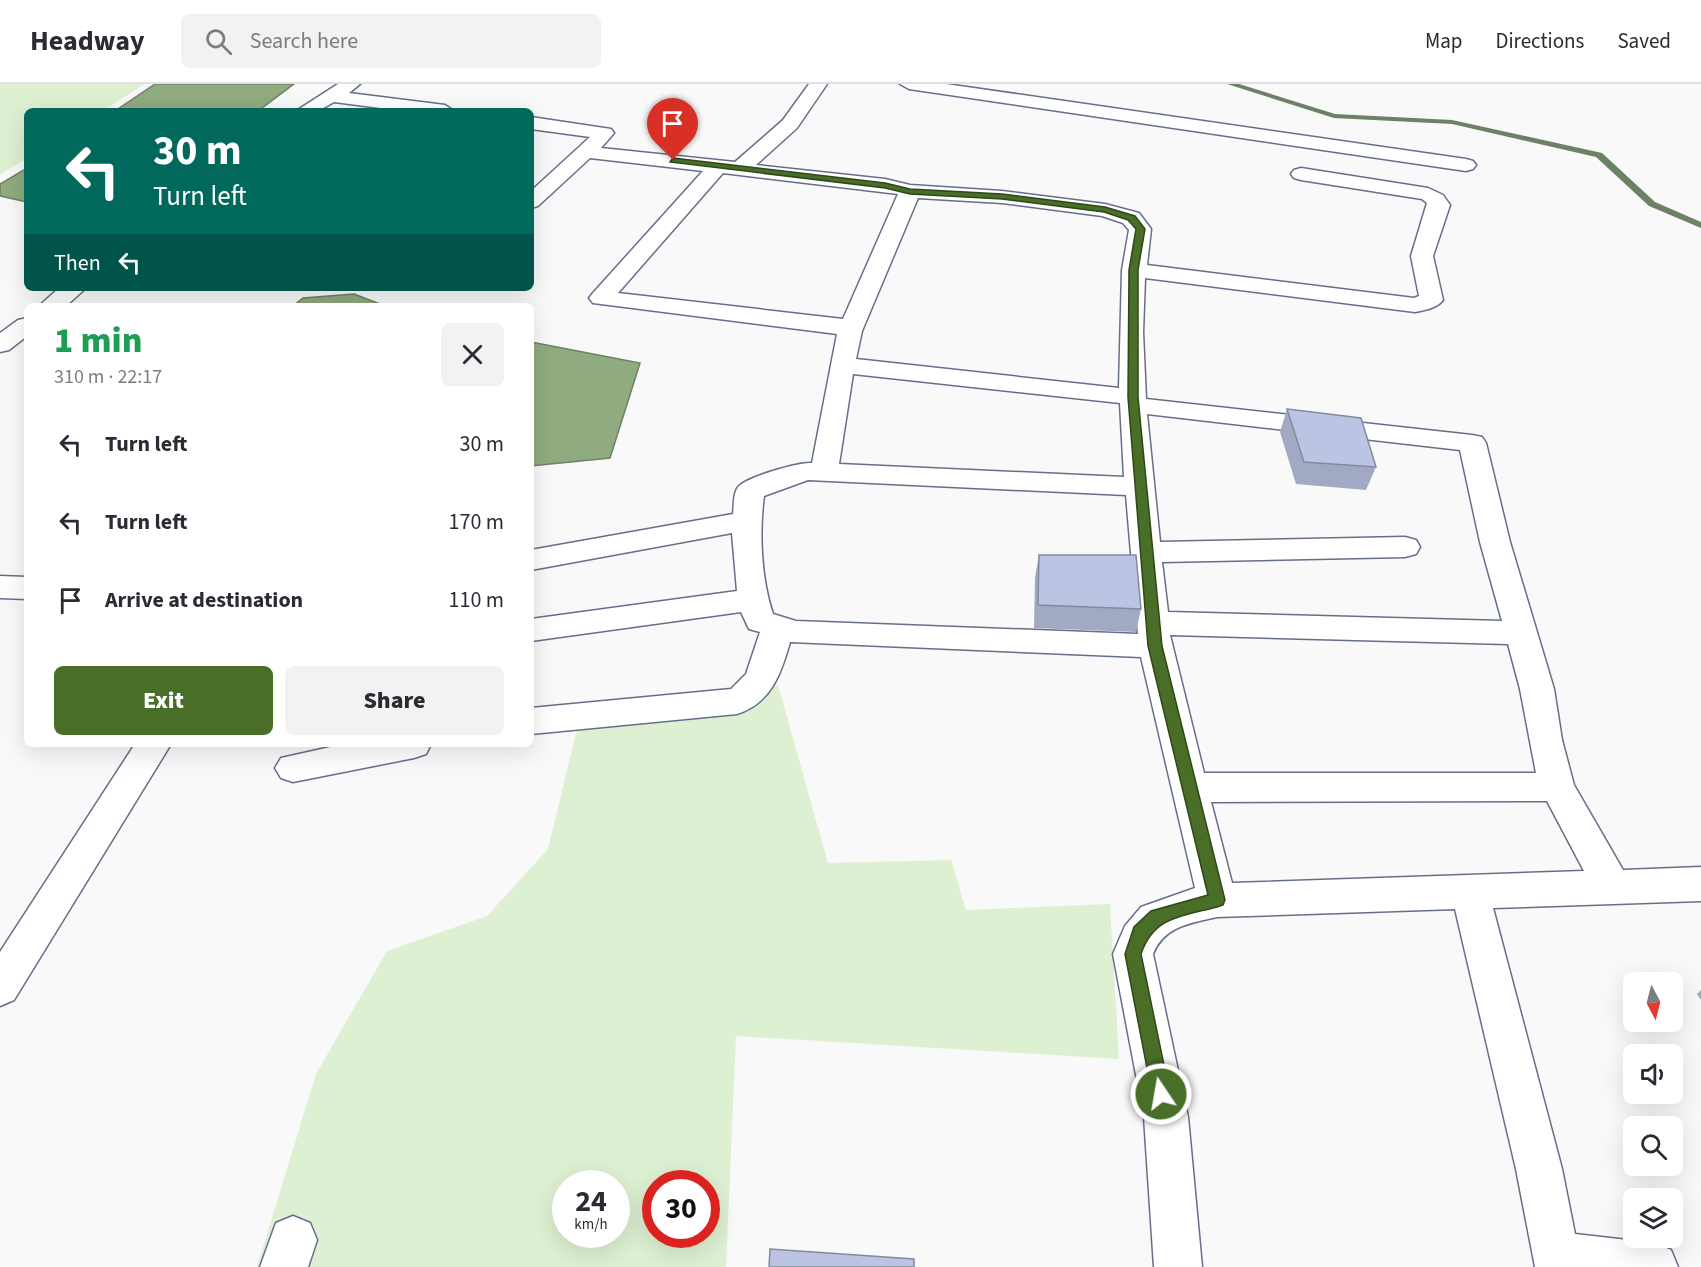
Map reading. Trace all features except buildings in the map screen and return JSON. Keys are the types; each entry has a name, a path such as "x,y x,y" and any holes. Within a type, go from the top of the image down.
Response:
{"street":[{"path":"311,108 351,84"},
{"path":"819,84 790,124 730,167 601,298 838,325 850,331"},
{"path":"909,84 1466,165"},
{"path":"334,96 424,108"},
{"path":"534,123 604,133 534,199"},
{"path":"585,152 885,185 910,191 1002,197 1121,214 1131,218 1140,229 1133,270 1133,401 1154,635 1217,900"},
{"path":"1133,270 1415,305 1431,300 1422,256 1439,205 1436,200 1428,194 1301,174"},
{"path":"824,472 850,331 910,191"},
{"path":"55,303 70,291"},
{"path":"0,345 24,327"},
{"path":"842,365 1472,443 1495,542 1537,689 1545,740 1557,787 1612,887"},
{"path":"1141,486 807,471 794,474 750,491 746,522 753,600 760,621 796,632 1154,635 1521,633"},
{"path":"534,559 746,522"},
{"path":"1147,552 1405,547"},
{"path":"0,587 24,588"},
{"path":"534,630 753,600"},
{"path":"534,721 737,701 750,696 759,685 778,626"},
{"path":"0,987 152,747"},
{"path":"292,768 399,747"},
{"path":"1190,788 1557,787"},
{"path":"1178,1267 1166,1117 1133,954 1140,932 1157,916 1217,900 1701,884"},
{"path":"1470,892 1539,1169 1557,1262 1654,1267"}],"shaded area":[{"path":"0,84 145,84 107,108 24,108 24,160 0,175"},
{"path":"155,84 294,84 262,108 119,108"},
{"path":"24,170 24,201 0,196 0,184"},
{"path":"354,294 377,303 297,303 303,298"},
{"path":"534,343 640,363 610,458 534,466"},
{"path":"778,685 828,863 951,860 966,910 1110,904 1119,1059 736,1036 726,1267 257,1267 316,1074 387,951 487,916 548,849 583,704"}],"waterway":[{"path":"1231,84 1334,116 1452,122 1599,155 1652,204 1701,225"}],"route":[{"path":"673,160 885,185 910,191 1002,197 1105,210 1131,218 1140,229 1133,270 1133,397 1155,646 1217,900 1157,916 1140,932 1133,954 1161,1094"}]}
